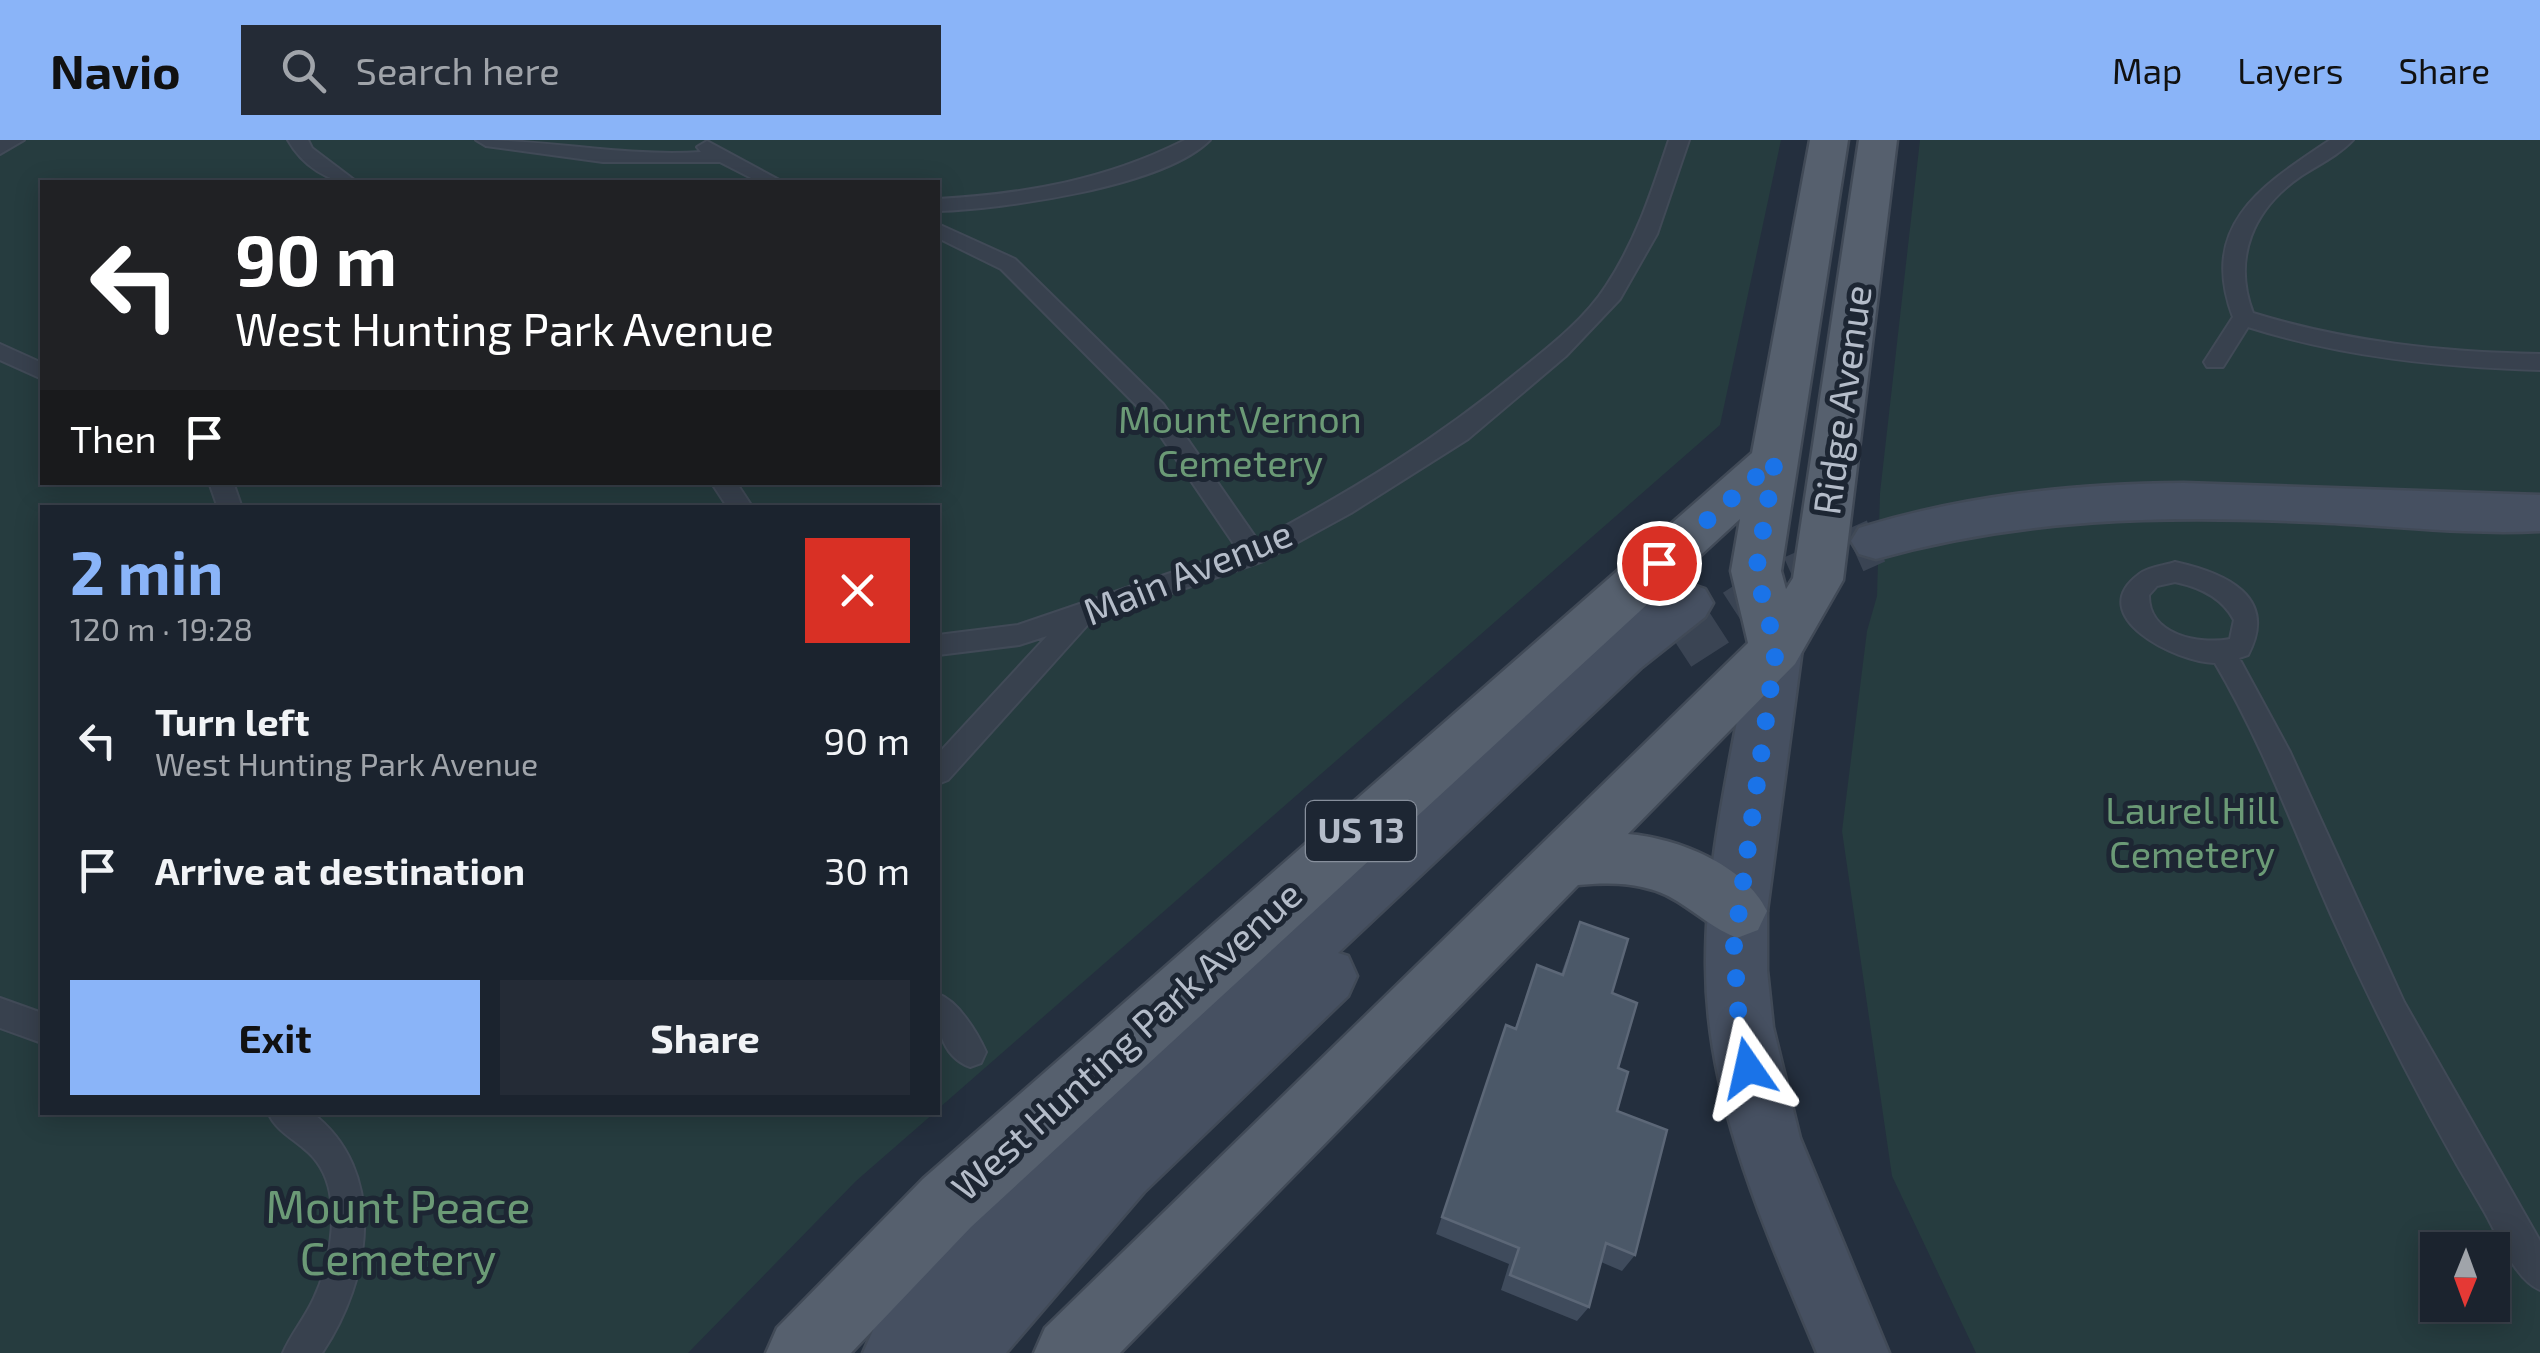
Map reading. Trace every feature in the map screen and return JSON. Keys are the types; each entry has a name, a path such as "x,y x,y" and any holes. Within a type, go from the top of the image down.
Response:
{"main road":[{"name":"Ridge Avenue","path":"1829,140 1756,571 1776,649 1734,946 1739,1024 1761,1119 1794,1215 1853,1353"},
{"name":"Ridge Avenue","path":"1776,649 1818,580 1878,140"},
{"name":"West Hunting Park Avenue","path":"802,1353 948,1203 1775,460"},
{"path":"2540,493 2132,476 1989,488 1878,526 2114,499 2540,513"},
{"name":"West Hunting Park Avenue","path":"899,1353 1028,1206 1092,1140 1608,666 1683,626 1121,1169 959,1353"},
{"path":"1070,1353 1776,649"},
{"path":"1564,860 1624,856 1652,861 1704,884 1737,911"}],"lane":[{"path":"0,148 14,140"},
{"path":"298,140 304,151 345,180"},
{"path":"486,140 622,160 676,161 721,156"},
{"path":"698,140 769,180"},
{"path":"940,205 986,204 1083,188 1170,158 1200,140"},
{"name":"Main Avenue","path":"940,645 1019,635 1254,554 1342,507 1460,434 1558,351 1612,294 1647,234 1679,140"},
{"path":"2244,318 2232,286 2232,262 2252,216 2274,186 2343,140"},
{"path":"940,231 1008,264 1155,410 1254,554"},
{"path":"2214,362 2232,330 2244,318"},
{"path":"2244,318 2365,350 2540,362"},
{"path":"0,351 40,371"},
{"path":"940,770 1080,617"},
{"path":"2223,654 2273,741 2349,920 2410,1044 2540,1274"},
{"path":"940,1011 970,1052"},
{"path":"0,1014 40,1027"},
{"path":"288,1115 331,1152 350,1203 342,1267 315,1335 301,1353"}],"green space":[{"name":"Mount Vernon Cemetery","path":"0,140 1781,140 1720,425 940,1107 940,505 40,505 40,1115 932,1115 856,1181 688,1353 0,1353"},
{"name":"Laurel Hill Cemetery","path":"1920,140 2540,140 2540,1353 1976,1353 1892,1176 1842,831 1867,631 1877,596 1880,493"}],"building":[{"path":"1580,922 1628,939 1612,993 1637,1003 1618,1068 1628,1072 1617,1111 1667,1130 1635,1255 1606,1243 1589,1307 1510,1275 1519,1248 1442,1217 1506,1025 1516,1029 1537,965 1563,975"}],"tunnel":[{"path":"1679,648 1773,587 1876,541"}],"route":[{"path":"1659,563 1775,460 1756,571 1776,649 1734,946 1739,1024 1748,1068"}],"park label":[{"name":"Mount Peace Cemetery","path":"398,1233"}]}
